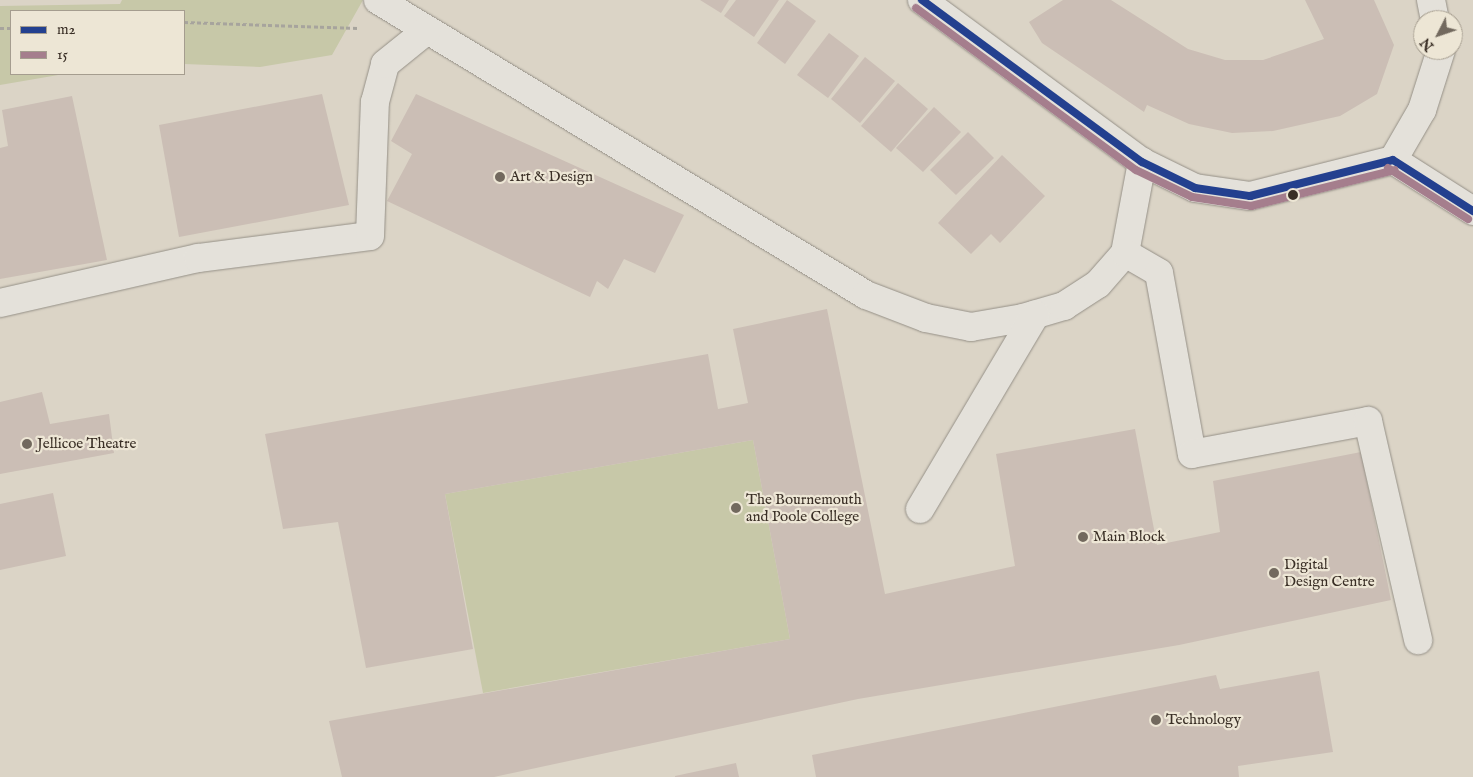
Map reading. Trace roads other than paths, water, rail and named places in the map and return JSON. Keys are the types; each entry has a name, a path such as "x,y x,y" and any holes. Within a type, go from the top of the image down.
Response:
{"street":[{"path":"378,0 866,295 926,318 971,327 1035,315 1064,306 1098,284 1125,253 1142,162"},
{"path":"922,0 1142,162 1195,188 1250,196 1393,160 1422,110 1438,60"},
{"path":"0,303 198,258 370,236 375,102 385,64 427,30"},
{"path":"1393,160 1473,211"},
{"path":"1125,253 1159,274 1192,454 1368,420 1418,640"},
{"path":"920,509 1035,315"}],"place":[{"name":"Art & Design","path":"500,177"},
{"name":"Jellicoe Theatre","path":"27,444"},
{"name":"The Bournemouth and Poole College","path":"736,508"},
{"name":"Main Block","path":"1083,537"},
{"name":"Digital Design Centre","path":"1274,573"},
{"name":"Technology","path":"1156,720"}]}
